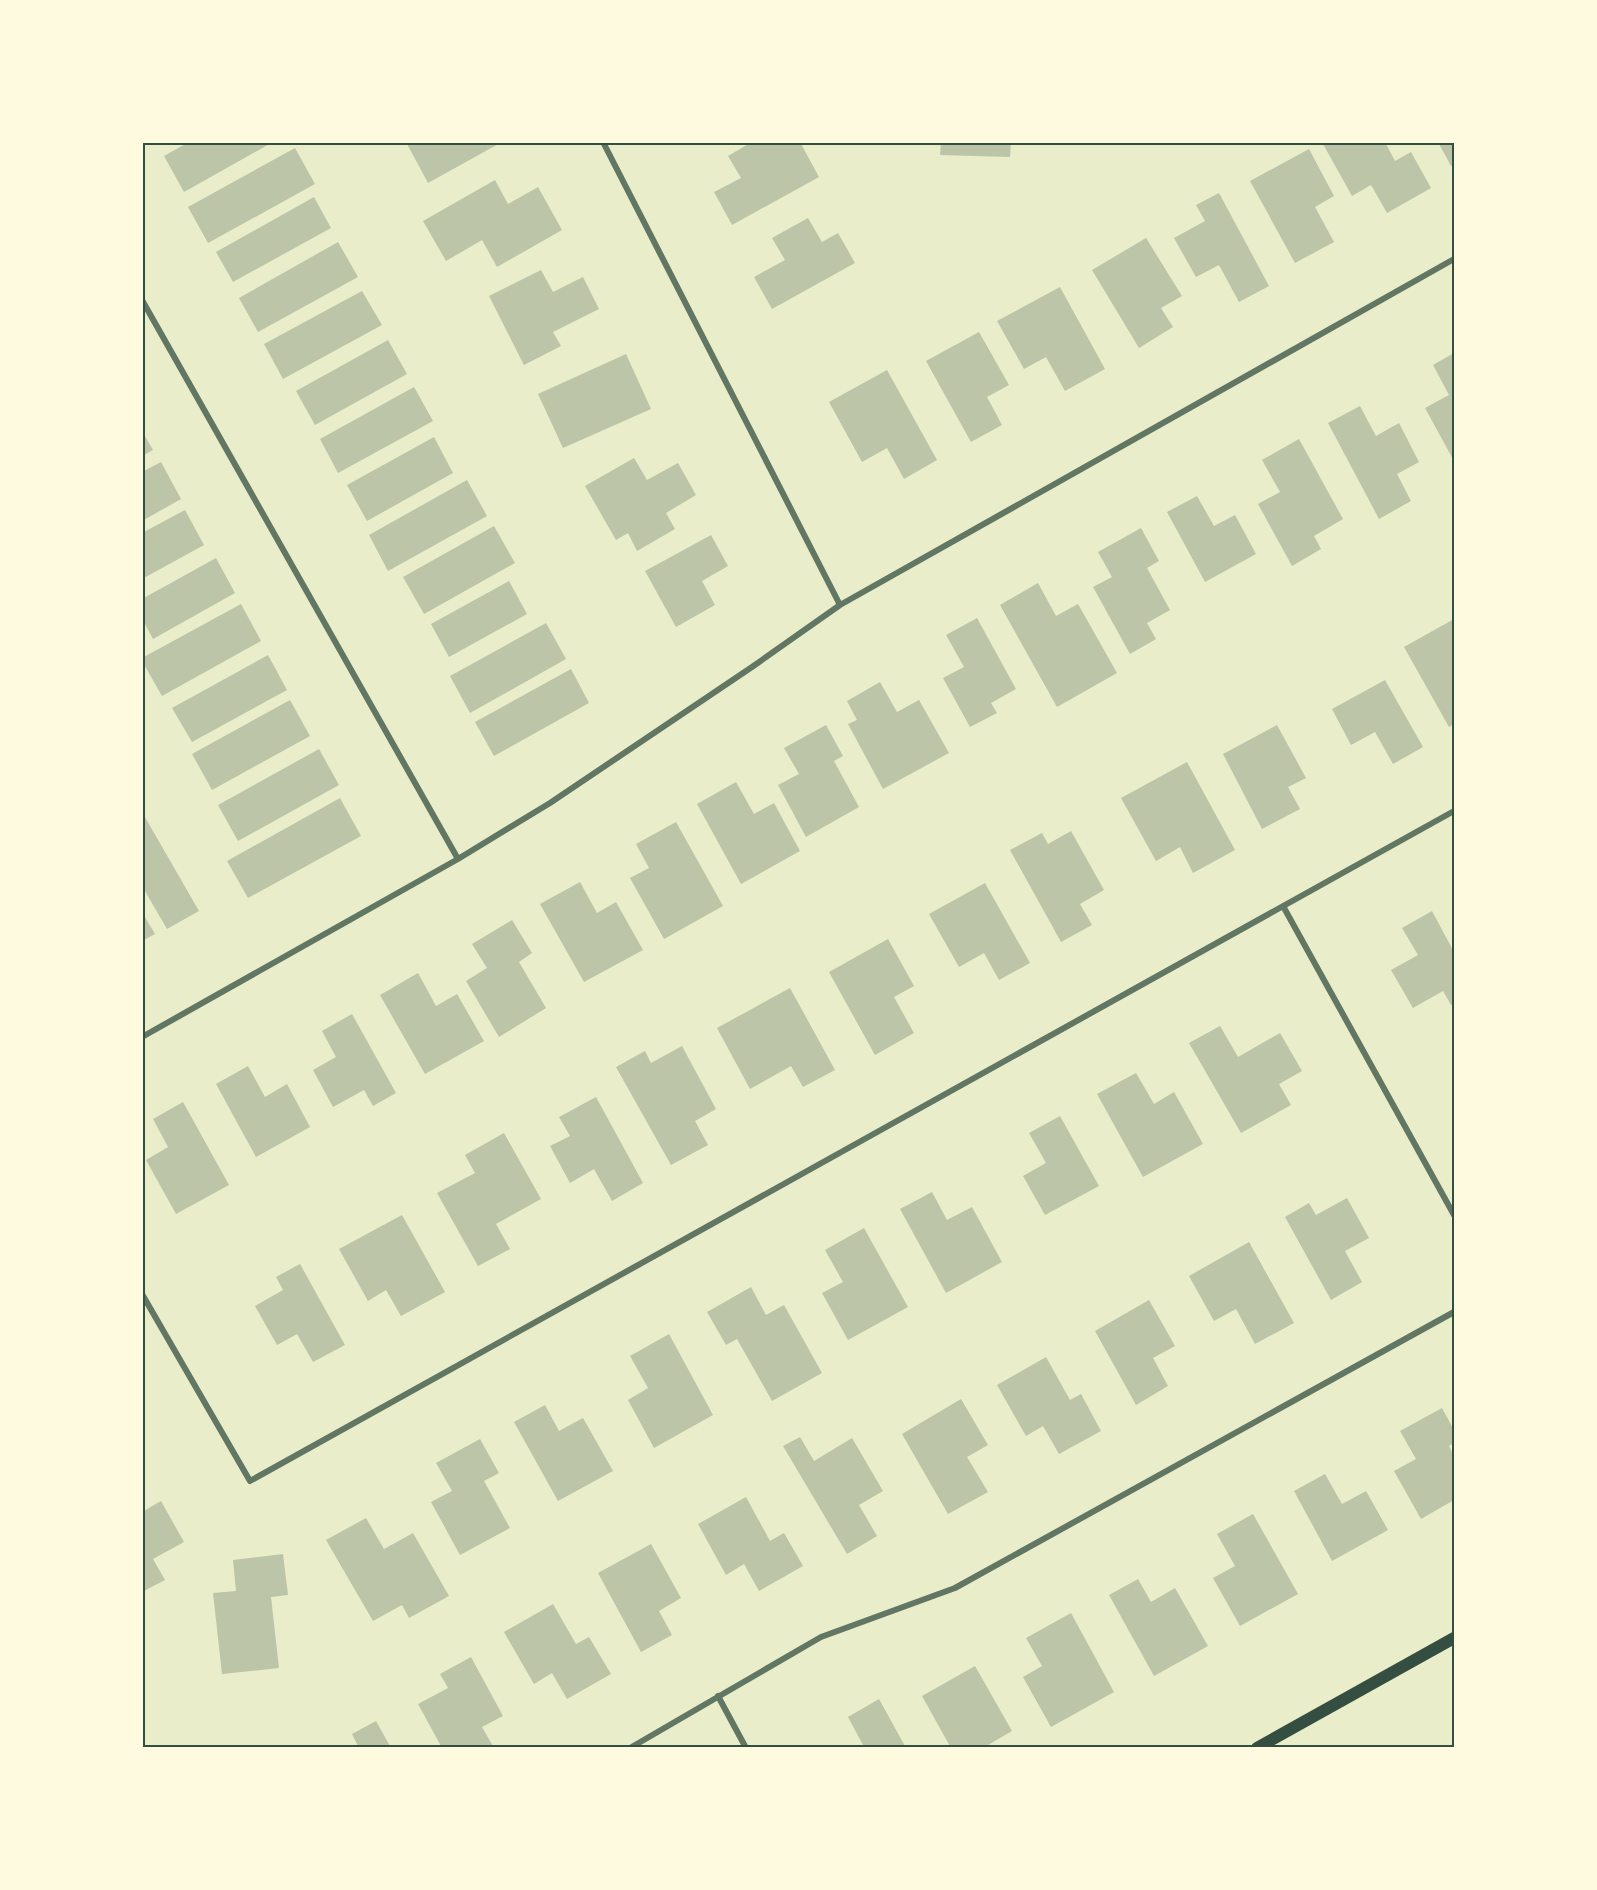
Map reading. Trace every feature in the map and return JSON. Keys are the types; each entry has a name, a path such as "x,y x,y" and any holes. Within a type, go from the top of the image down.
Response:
{"main road":[{"path":"1257,1748 1455,1638"}],"street":[{"path":"603,142 840,605"},
{"path":"142,1036 458,860 550,803 840,605 1455,259"},
{"path":"142,300 458,860"},
{"path":"142,1294 250,1481 1455,811"},
{"path":"1283,906 1455,1215"},
{"path":"630,1748 821,1637 955,1588 1455,1312"},
{"path":"717,1696 746,1748"}],"building":[{"path":"189,142 273,142 184,192 164,156"},
{"path":"406,142 502,142 428,183"},
{"path":"752,142 800,142 819,177 732,225 714,192 741,178 728,156"},
{"path":"941,142 1011,142 1010,157 940,155"},
{"path":"1326,142 1385,142 1395,161 1411,152 1431,188 1387,213 1371,185 1352,196 1323,144"},
{"path":"1438,142 1454,142 1454,164 1451,166"},
{"path":"295,148 315,184 208,243 188,207"},
{"path":"1309,149 1334,196 1315,207 1334,242 1295,263 1250,181"},
{"path":"495,180 508,204 538,187 562,230 497,267 482,240 446,261 423,221"},
{"path":"1219,193 1269,286 1239,302 1219,265 1196,277 1174,238 1205,221 1196,205"},
{"path":"314,197 331,228 233,282 216,252"},
{"path":"808,218 822,242 838,233 855,263 772,309 754,277 785,260 772,238"},
{"path":"1146,238 1182,296 1161,308 1173,327 1139,348 1092,270"},
{"path":"338,242 358,277 258,332 239,298"},
{"path":"541,270 553,292 583,277 599,309 553,332 561,346 524,365 489,296"},
{"path":"1060,287 1105,369 1065,391 1046,357 1024,369 997,321"},
{"path":"362,291 382,325 283,379 264,344"},
{"path":"979,332 1009,385 987,397 1002,425 971,442 926,361"},
{"path":"388,340 407,374 315,425 296,391"},
{"path":"1454,353 1454,461 1425,408 1449,395 1433,365"},
{"path":"626,354 651,409 563,448 538,394"},
{"path":"887,370 937,460 904,479 887,448 862,462 829,402"},
{"path":"414,387 433,421 338,473 320,439"},
{"path":"1360,406 1376,436 1399,423 1419,462 1397,474 1411,501 1379,519 1328,423"},
{"path":"142,431 153,450 142,456"},
{"path":"434,437 453,473 367,521 347,485"},
{"path":"1299,439 1343,519 1314,536 1321,549 1292,566 1258,504 1280,492 1262,460"},
{"path":"634,458 647,480 678,463 696,495 666,513 675,529 637,551 628,533 616,540 585,486"},
{"path":"161,462 181,499 142,521 142,472"},
{"path":"467,480 487,516 388,571 369,535"},
{"path":"1197,496 1214,526 1235,515 1256,554 1205,582 1167,512"},
{"path":"185,510 204,545 142,579 142,533"},
{"path":"494,526 515,563 424,614 403,577"},
{"path":"1141,528 1159,561 1147,568 1170,610 1147,623 1156,639 1130,654 1093,587 1112,577 1098,552"},
{"path":"711,535 728,566 702,581 715,605 676,627 645,571"},
{"path":"216,558 235,593 153,639 145,624 142,626 142,599"},
{"path":"509,581 527,614 449,657 431,624"},
{"path":"1038,583 1056,616 1078,604 1117,673 1057,707 1000,605"},
{"path":"241,604 261,641 162,696 142,658"},
{"path":"977,618 1016,689 991,703 997,713 970,727 943,678 964,667 946,635"},
{"path":"1454,619 1454,724 1449,727 1404,647"},
{"path":"546,623 566,659 470,713 450,676"},
{"path":"268,655 287,690 192,742 172,708"},
{"path":"571,669 589,703 494,756 475,722"},
{"path":"1385,680 1423,747 1393,764 1375,732 1351,745 1332,709"},
{"path":"880,682 897,712 919,700 949,753 883,789 848,724 857,720 847,701"},
{"path":"290,700 310,736 212,790 192,754"},
{"path":"826,725 843,756 834,761 859,807 806,837 778,785 799,774 784,748"},
{"path":"1277,725 1306,778 1288,787 1300,809 1262,829 1223,754"},
{"path":"319,749 339,785 238,841 218,805"},
{"path":"1187,762 1235,850 1193,873 1180,847 1156,861 1121,798"},
{"path":"736,782 754,814 774,803 800,851 741,884 697,804"},
{"path":"340,798 361,836 248,898 227,861"},
{"path":"142,812 199,911 167,929 142,886"},
{"path":"676,822 723,906 664,939 630,878 649,868 636,844"},
{"path":"1071,831 1104,890 1080,904 1092,925 1061,942 1010,850 1042,833 1048,844"},
{"path":"580,882 597,913 616,902 643,950 584,982 540,904"},
{"path":"985,883 1030,963 999,980 984,953 959,967 929,914"},
{"path":"1432,911 1454,952 1454,1003 1451,1005 1443,991 1413,1008 1391,970 1418,955 1402,928"},
{"path":"142,912 155,934 142,941"},
{"path":"512,920 532,953 519,962 546,1008 499,1037 466,981 487,968 472,944"},
{"path":"888,939 914,986 894,997 914,1033 875,1055 829,972"},
{"path":"418,973 436,1006 457,994 484,1041 425,1074 380,995"},
{"path":"790,988 835,1070 803,1087 791,1066 750,1089 717,1028"},
{"path":"352,1014 396,1093 373,1106 364,1090 333,1107 313,1070 336,1057 322,1031"},
{"path":"1220,1026 1238,1057 1280,1033 1302,1071 1279,1084 1291,1105 1241,1133 1189,1043"},
{"path":"682,1046 716,1109 695,1121 708,1145 671,1165 616,1067 645,1051 651,1063"},
{"path":"248,1066 265,1097 287,1084 310,1127 256,1157 216,1084"},
{"path":"1136,1073 1154,1104 1174,1092 1203,1144 1143,1177 1097,1094"},
{"path":"596,1097 643,1183 612,1201 594,1169 570,1183 550,1146 570,1136 559,1117"},
{"path":"183,1102 229,1185 176,1214 146,1160 168,1147 153,1119"},
{"path":"1060,1116 1099,1186 1045,1215 1023,1176 1046,1163 1029,1133"},
{"path":"504,1133 541,1199 496,1224 510,1249 478,1266 437,1193 475,1173 465,1155"},
{"path":"932,1192 947,1220 972,1207 1002,1262 946,1293 900,1209"},
{"path":"1347,1198 1369,1238 1345,1251 1362,1282 1331,1300 1285,1217 1309,1203 1316,1215"},
{"path":"402,1215 445,1292 401,1316 386,1290 368,1301 339,1249"},
{"path":"864,1228 908,1307 848,1340 822,1293 843,1282 825,1250"},
{"path":"1249,1242 1294,1323 1255,1344 1236,1309 1214,1321 1189,1276"},
{"path":"300,1264 345,1345 313,1362 297,1334 277,1345 255,1306 283,1290 276,1277"},
{"path":"751,1287 766,1315 784,1305 822,1373 772,1401 737,1339 726,1345 707,1312"},
{"path":"1149,1300 1175,1346 1153,1358 1168,1386 1136,1405 1095,1331"},
{"path":"669,1334 713,1415 654,1448 628,1400 648,1388 630,1356"},
{"path":"1046,1357 1070,1400 1081,1394 1101,1431 1059,1454 1043,1426 1026,1436 997,1385"},
{"path":"961,1399 988,1445 967,1457 988,1492 948,1514 902,1434"},
{"path":"545,1405 559,1431 583,1418 613,1471 558,1501 514,1422"},
{"path":"1442,1408 1454,1430 1454,1443 1449,1446 1454,1456 1454,1500 1421,1519 1394,1471 1416,1459 1400,1431"},
{"path":"800,1437 814,1461 852,1438 883,1491 859,1505 877,1536 847,1554 783,1446"},
{"path":"480,1439 499,1473 484,1481 510,1528 460,1555 431,1502 452,1491 436,1463"},
{"path":"1325,1474 1342,1504 1366,1491 1388,1530 1332,1561 1294,1491"},
{"path":"746,1497 770,1541 784,1533 803,1566 759,1591 744,1564 726,1575 698,1524"},
{"path":"161,1501 184,1542 153,1559 165,1580 142,1592 142,1512"},
{"path":"1253,1514 1298,1594 1240,1626 1213,1578 1235,1566 1217,1534"},
{"path":"366,1518 384,1549 413,1533 449,1596 409,1618 402,1605 373,1621 326,1540"},
{"path":"651,1544 681,1598 659,1611 672,1635 641,1652 598,1573"},
{"path":"283,1554 288,1595 271,1597 279,1668 222,1674 213,1593 236,1591 233,1560"},
{"path":"1138,1579 1151,1602 1175,1588 1208,1646 1154,1676 1109,1595"},
{"path":"553,1604 576,1644 589,1637 611,1674 567,1699 552,1673 534,1684 504,1632"},
{"path":"1071,1613 1114,1692 1051,1727 1023,1677 1042,1666 1026,1638"},
{"path":"471,1657 503,1716 482,1727 494,1748 442,1748 418,1704 448,1688 440,1674"},
{"path":"975,1666 1012,1731 983,1748 951,1748 922,1696"},
{"path":"879,1699 906,1748 859,1748 863,1745 848,1717"},
{"path":"376,1721 391,1748 359,1748 352,1734"}]}
